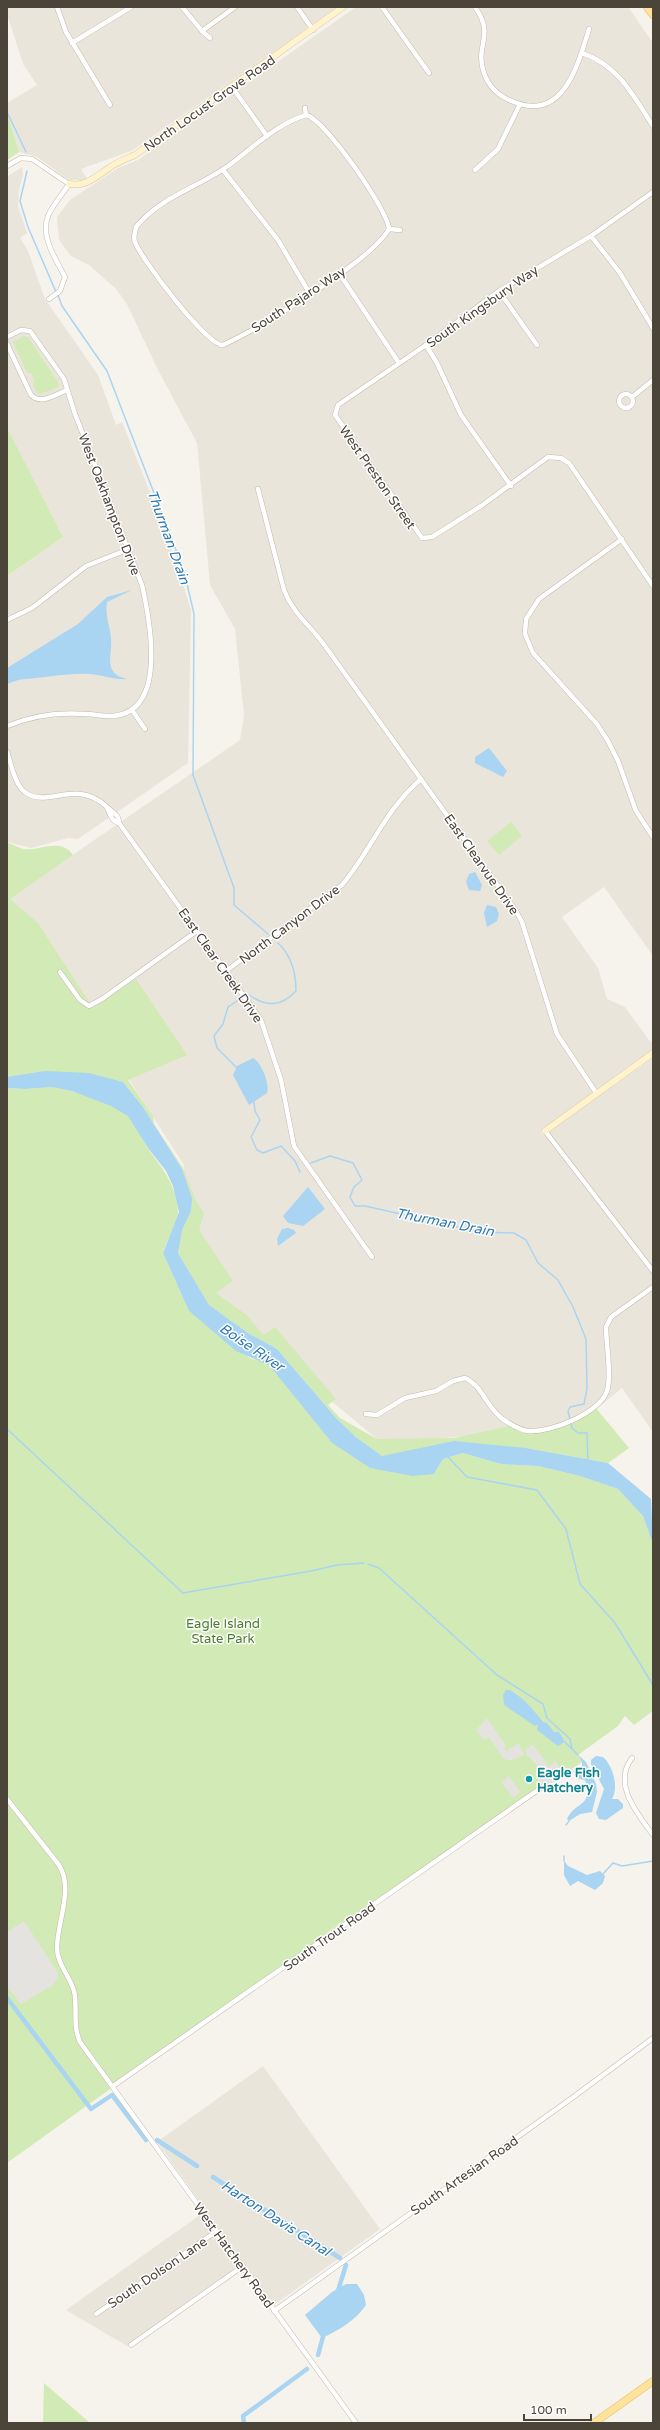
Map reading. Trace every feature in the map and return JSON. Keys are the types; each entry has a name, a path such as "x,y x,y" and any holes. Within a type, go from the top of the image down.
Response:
{"main road":[{"path":"647,7 653,15"},
{"path":"594,2423 653,2382"}],"street":[{"path":"57,7 61,23 110,106"},
{"path":"72,42 131,7"},
{"path":"182,7 202,31 210,38"},
{"path":"202,31 235,7"},
{"path":"297,7 313,30"},
{"name":"North Locust Grove Road","path":"68,184 77,186 87,183 109,167 135,155 313,30 343,7"},
{"path":"382,7 429,73"},
{"path":"475,7 485,25 482,53 484,74 497,93 520,104 541,104 560,94 570,83 590,29"},
{"path":"582,53 599,59 612,68 653,126"},
{"path":"232,87 267,136"},
{"path":"475,170 498,149 520,104"},
{"path":"305,108 306,115"},
{"path":"310,294 278,240 223,170 267,136 306,115 312,117 323,128 350,162 382,210 389,229 400,230"},
{"path":"7,166 21,158 32,159 68,184 48,217 47,224 51,252 65,277 60,291 49,299"},
{"name":"South Pajaro Way","path":"223,170 168,200 140,223 134,237 138,247 182,309 205,334 220,345 310,294 339,274 371,248 389,229"},
{"name":"South Kingsbury Way","path":"336,412 338,405 426,345 499,291 591,236 653,192"},
{"path":"591,236 620,273 653,328"},
{"path":"339,274 399,363"},
{"path":"499,291 537,345"},
{"name":"West Oakhampton Drive","path":"7,337 21,330 30,331 60,371 129,549 147,608 151,656 148,690 132,710"},
{"path":"7,344 31,395 36,400 41,401 67,390"},
{"path":"426,345 437,363 461,415 511,486 548,457 561,458 569,463 653,586"},
{"path":"632,397 653,380"},
{"name":"West Preston Street","path":"336,412 336,418 418,535 426,538 432,537 511,486"},
{"name":"East Clearvue Drive","path":"258,489 284,590 290,604 345,673 519,916 557,1034 597,1094"},
{"path":"622,540 539,599 530,611 525,629 526,639 533,653 597,724 608,741 618,761 636,811 653,837"},
{"path":"7,620 32,608 86,566 129,549"},
{"path":"7,726 37,717 84,714 110,716 132,710 145,729"},
{"name":"East Clear Creek Drive","path":"7,752 19,784 26,793 40,796 90,795 104,802 115,822 119,823 261,1020 281,1080 290,1132 296,1150 372,1257"},
{"name":"North Canyon Drive","path":"226,971 342,885 354,871 392,808 403,795 421,779"},
{"path":"60,972 80,1000 89,1006 102,999 197,931"},
{"path":"653,1053 545,1131 653,1271"},
{"path":"366,1414 377,1415 405,1398 436,1391 453,1381 465,1378 480,1390 490,1406 502,1419 516,1427 528,1431 541,1430 569,1421 593,1408 607,1391 606,1327 611,1317 653,1287"},
{"path":"632,1758 625,1767 624,1774 628,1795 633,1808 653,1835"},
{"name":"South Trout Road","path":"113,2086 546,1786"},
{"name":"West Hatchery Road","path":"7,1799 62,1870 64,1892 58,1956 73,1989 76,2034 86,2052 113,2086 356,2423"},
{"name":"South Artesian Road","path":"274,2311 572,2098 653,2038"},
{"name":"South Dolson Lane","path":"96,2314 217,2231"},
{"path":"131,2345 242,2266"}],"shaded area":[{"path":"7,7 337,7 139,146 131,151 81,169 87,178 82,180 69,180 37,157 19,152 7,112 7,103 37,85 23,64 7,14"},
{"path":"356,7 628,7 653,43 653,956 604,887 562,917 598,968 607,999 625,1007 649,1040 653,1042 653,1050 540,1131 543,1135 653,1058 653,1432 622,1388 547,1450 475,1435 383,1444 329,1399 272,1329 263,1336 209,1303 177,1246 184,1165 128,1078 7,900 240,740 244,715 235,629 210,585 197,443 157,368 127,304 116,289 89,265 71,256 59,240 57,217 70,200 118,168 138,160"},
{"path":"22,167 23,175 19,191 18,206 27,233 20,238 28,251 45,299 98,375 116,425 122,422 169,540 191,610 188,763 78,839 68,838 31,848 7,842 7,576 63,537 7,427 7,177"},
{"path":"487,1718 506,1746 504,1748 506,1751 519,1743 524,1755 509,1761 503,1758 489,1737 484,1740 476,1730"},
{"path":"533,1745 549,1767 555,1761 565,1774 545,1788 536,1776 541,1770 527,1755 525,1749"},
{"path":"509,1776 520,1792 513,1798 502,1782"},
{"path":"24,1921 58,1973 58,1977 53,1985 21,2004 7,1987 7,1932"},
{"path":"263,2066 380,2229 274,2305 157,2142"},
{"path":"200,2215 237,2268 127,2346 66,2310"}],"green space":[{"path":"7,112 19,152 7,160"},
{"path":"24,336 28,337 59,384 58,387 41,394 37,393 33,385 34,380 31,373 27,373 13,342"},
{"path":"7,427 63,537 7,576"},
{"path":"511,822 522,836 499,855 487,841"},
{"path":"7,843 24,849 50,846 63,847 73,855 10,899 38,923 93,1008 136,979 187,1055 128,1080 153,1116 154,1124 183,1168 196,1201 204,1213 199,1230 233,1281 216,1293 248,1316 263,1335 275,1327 336,1399 328,1405 340,1418 377,1439 454,1438 509,1426 521,1432 533,1433 567,1422 595,1407 629,1448 608,1463 526,1448 408,1452 382,1456 357,1438 337,1419 277,1349 248,1333 209,1305 178,1253 182,1230 191,1211 192,1198 182,1169 143,1107 123,1082 7,1077"},
{"name":"Eagle Island State Park","path":"52,1087 92,1097 112,1105 121,1110 131,1119 171,1184 177,1201 178,1214 163,1253 189,1311 222,1339 250,1358 269,1364 332,1443 370,1468 434,1474 443,1459 463,1453 501,1464 538,1466 580,1476 618,1489 643,1516 653,1544 653,1711 634,1725 625,1716 618,1726 578,1755 582,1762 545,1788 543,1786 328,1932 323,1936 325,1939 167,2048 7,2163 7,1088 25,1089"},
{"path":"44,2383 90,2423 43,2423"}],"water":[{"path":"132,590 107,602 106,608 111,636 111,668 116,674 127,679 118,679 90,674 72,674 18,680 7,684 7,668 78,624 107,597"},
{"path":"489,748 507,771 503,777 475,763 475,757"},
{"path":"475,872 482,885 480,891 469,890 466,882 469,874"},
{"path":"487,905 496,907 499,914 497,921 487,927 484,913"},
{"path":"253,1058 262,1068 268,1089 267,1093 249,1105 233,1075 237,1066"},
{"name":"Boise River","path":"45,1071 89,1073 123,1082 143,1107 182,1169 192,1198 191,1211 182,1230 178,1253 209,1305 248,1333 277,1349 337,1419 357,1438 382,1456 454,1441 526,1448 608,1463 651,1499 653,1544 643,1516 618,1489 580,1476 538,1466 501,1464 463,1453 443,1459 434,1474 413,1476 370,1468 332,1443 269,1365 236,1351 189,1311 163,1253 179,1212 173,1186 166,1171 148,1148 128,1116 111,1106 72,1091 52,1087 25,1089 7,1088 7,1077"},
{"path":"308,1187 325,1209 303,1226 288,1223 283,1216"},
{"path":"288,1228 294,1230 296,1233 278,1246 277,1239 282,1229"},
{"path":"506,1690 510,1690 525,1701 543,1722 547,1723 554,1732 559,1732 565,1742 558,1746 537,1730 538,1724 535,1726 504,1705 503,1695"},
{"path":"578,1755 586,1762 596,1784 597,1792 592,1812 580,1814 569,1821 567,1819 570,1813 582,1803 587,1795 585,1780 579,1779 573,1771 582,1767 582,1762"},
{"path":"596,1756 603,1757 610,1766 615,1783 612,1799 618,1799 623,1804 623,1808 606,1820 599,1819 596,1813 604,1789 591,1764 591,1760"},
{"path":"564,1861 568,1866 587,1875 600,1871 605,1876 603,1883 595,1890 578,1881 570,1886 564,1875"},
{"path":"346,2284 357,2284 364,2295 366,2305 357,2316 334,2332 322,2338 305,2315 332,2292"}],"waterway":[{"name":"Thurman Drain","path":"7,112 26,152"},
{"name":"Thurman Drain","path":"27,171 20,201 28,227 56,292"},
{"name":"Thurman Drain","path":"58,295 62,306 107,371 184,571 194,614 193,775 234,888 234,905 268,934"},
{"name":"Thurman Drain","path":"249,995 262,1002 274,1004 285,1000 296,991 294,971 290,959 278,943"},
{"name":"Thurman Drain","path":"237,1068 217,1048 214,1036 223,1024 228,1007 240,999"},
{"name":"Thurman Drain","path":"254,1102 255,1111 260,1120 251,1137 257,1150 263,1153 281,1146 295,1161 300,1172"},
{"name":"Thurman Drain","path":"311,1163 330,1156 353,1163 362,1180 354,1187 350,1197 355,1206 365,1206 481,1232 514,1233 526,1240 538,1263 558,1280 573,1307 586,1339 587,1389 584,1404 570,1407 568,1411 572,1428 578,1433 587,1433 588,1461"},
{"path":"7,1429 183,1593 311,1571 337,1565 364,1563"},
{"path":"448,1457 467,1477 537,1490 566,1529 580,1584 615,1623 653,1685"},
{"path":"368,1564 379,1568 497,1675 543,1704 547,1718 570,1739 572,1749"},
{"path":"565,1742 578,1755"},
{"path":"566,1825 569,1821"},
{"path":"564,1856 564,1861"},
{"path":"603,1874 613,1863 622,1866 653,1861"},
{"name":"Harton Davis Canal","path":"7,1998 91,2109 112,2095 146,2140"},
{"name":"Harton Davis Canal","path":"157,2140 197,2166"},
{"name":"Harton Davis Canal","path":"213,2177 340,2258"},
{"name":"Harton Davis Canal","path":"337,2294 346,2265"},
{"name":"Harton Davis Canal","path":"318,2355 324,2333"},
{"name":"Harton Davis Canal","path":"244,2423 243,2416 307,2369"}],"place":[{"name":"Eagle Fish Hatchery","path":"529,1779"}]}
